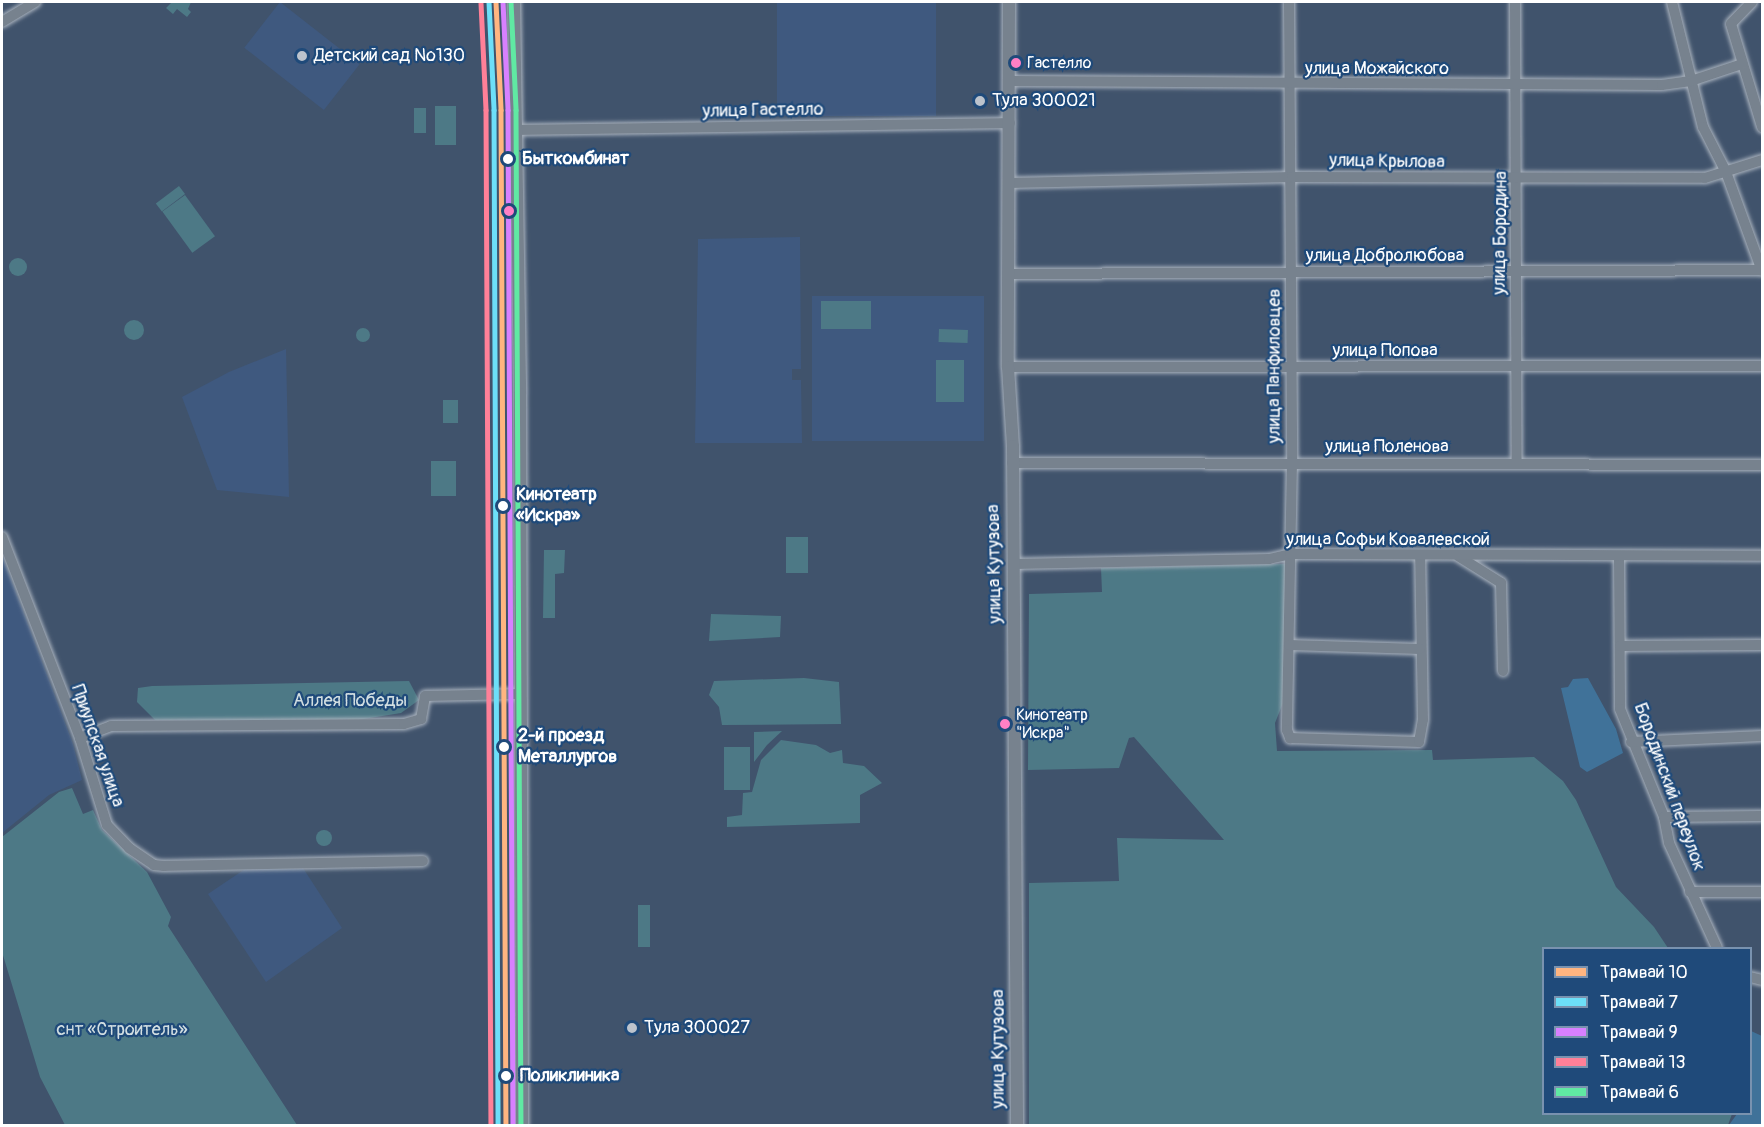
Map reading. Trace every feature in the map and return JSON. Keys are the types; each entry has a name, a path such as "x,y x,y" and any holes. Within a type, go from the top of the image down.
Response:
{"main road":[{"path":"514,2 518,130 522,1125"},
{"name":"улица Кутузова","path":"1009,2 1008,367 1014,564 1017,1125"}],"street":[{"path":"2,22 35,2"},
{"name":"улица Панфиловцев","path":"1289,2 1292,177 1292,462 1287,730 1290,738 1297,741 1419,742 1423,720 1420,649"},
{"name":"улица Бородина","path":"1515,2 1518,180 1515,367 1517,464"},
{"path":"1672,2 1703,127 1726,172 1762,271"},
{"path":"1752,2 1731,24 1762,127"},
{"name":"улица Можайского","path":"1009,81 1290,85 1662,85 1691,81 1742,64"},
{"name":"улица Гастелло","path":"518,130 1010,123"},
{"name":"улица Крылова","path":"1009,183 1292,177 1518,180 1705,178 1762,159"},
{"name":"улица Добролюбова","path":"1008,274 1762,271"},
{"name":"улица Попова","path":"1008,367 1762,366"},
{"name":"улица Поленова","path":"1012,464 1292,462 1762,465"},
{"name":"Приупская улица","path":"2,537 80,738 107,825 129,848 154,865 423,861"},
{"name":"улица Софьи Ковалевской","path":"1014,564 1269,559 1290,554 1619,558 1762,556"},
{"path":"1289,645 1420,649 1420,556"},
{"path":"1458,556 1501,583 1503,671"},
{"name":"Бородинский переулок","path":"1619,558 1620,646 1617,664 1620,709 1631,742 1664,817 1669,843 1717,947"},
{"path":"1620,646 1762,645"},
{"path":"80,738 111,726 405,724 421,718 425,696 521,694"},
{"path":"1631,742 1762,736"},
{"path":"1664,817 1762,816"},
{"path":"1690,892 1762,892"}],"shaded area":[{"name":"Детский сад №130","path":"280,2 360,64 324,110 244,48"},
{"path":"777,2 936,2 936,116 777,116"},
{"path":"800,237 801,369 792,369 792,380 801,380 802,443 695,443 698,239"},
{"path":"812,296 984,296 984,441 812,441"},
{"path":"286,349 289,497 217,490 182,397 229,372"},
{"path":"2,555 73,744 82,780 49,795 2,833"},
{"path":"1588,678 1616,729 1623,753 1587,772 1580,767 1561,688 1568,687 1573,679"},
{"path":"303,868 342,928 266,982 208,894 245,869"},
{"path":"1752,1031 1762,1036 1762,1125 1729,1125 1736,1115 1752,1115"}],"green space":[{"path":"172,2 191,2 188,9 191,12 187,17 177,9 173,14 166,8"},
{"path":"435,106 456,106 456,145 435,145"},
{"path":"414,108 426,108 426,133 414,133"},
{"path":"179,186 185,194 162,211 156,203"},
{"path":"185,195 215,236 192,253 162,211"},
{"path":"14,258 22,258 27,263 25,274 14,276 9,271 9,263"},
{"path":"821,301 871,301 871,329 821,329"},
{"path":"134,320 141,323 144,330 141,337 134,340 127,337 124,330 127,323"},
{"path":"363,328 368,330 370,335 368,340 363,342 358,340 356,335 358,330"},
{"path":"939,329 968,330 968,343 939,342"},
{"path":"936,360 964,360 964,402 936,402"},
{"path":"443,400 458,400 458,423 443,423"},
{"path":"431,461 456,461 456,496 431,496"},
{"path":"786,537 808,537 808,573 786,573"},
{"path":"544,550 565,550 564,573 555,574 555,618 543,618"},
{"path":"1286,564 1283,703 1275,723 1277,751 1432,750 1433,760 1534,757 1563,781 1576,800 1616,887 1654,927 1667,947 1542,947 1542,1115 1732,1115 1728,1125 1029,1125 1029,883 1119,881 1117,838 1224,840 1134,737 1129,738 1119,768 1028,770 1029,594 1102,592 1101,568"},
{"path":"711,614 781,616 780,637 709,641"},
{"path":"804,678 839,682 841,724 722,725 719,707 709,695 714,681"},
{"name":"Аллея Победы","path":"409,681 419,700 401,713 351,721 155,720 137,702 138,688 152,686"},
{"path":"782,731 767,745 754,762 754,732"},
{"path":"781,740 816,745 830,753 842,750 843,763 864,766 882,783 860,795 860,823 727,827 727,817 742,815 743,793 752,792 761,760"},
{"path":"724,747 750,747 750,790 724,790"},
{"name":"снт «Строитель»","path":"72,788 83,814 93,810 102,830 147,872 171,917 168,926 297,1125 65,1125 40,1077 2,952 2,837 59,792"},
{"path":"324,830 330,832 332,838 330,844 324,846 318,844 316,838 318,832"},
{"path":"638,905 650,905 650,947 638,947"}],"tram line":[{"name":"7","path":"489,2 494,110 498,1126"},
{"name":"10","path":"496,2 501,110 506,1126"},
{"name":"9","path":"503,2 508,110 513,1126"},
{"name":"6","path":"511,2 516,110 521,1126"},
{"name":"13","path":"481,3 486,110 491,1126"}],"place":[{"name":"Детский сад №130","path":"302,56"},
{"name":"Гастелло","path":"1016,63"},
{"name":"Тула 300021","path":"980,101"},
{"name":"Быткомбинат","path":"508,159"},
{"name":"Кинотеатр «Искра»","path":"503,506"},
{"name":"Кинотеатр \"Искра\"","path":"1005,724"},
{"name":"2-й проезд Металлургов","path":"504,747"},
{"name":"Тула 300027","path":"632,1028"},
{"name":"Поликлиника","path":"506,1076"}]}
